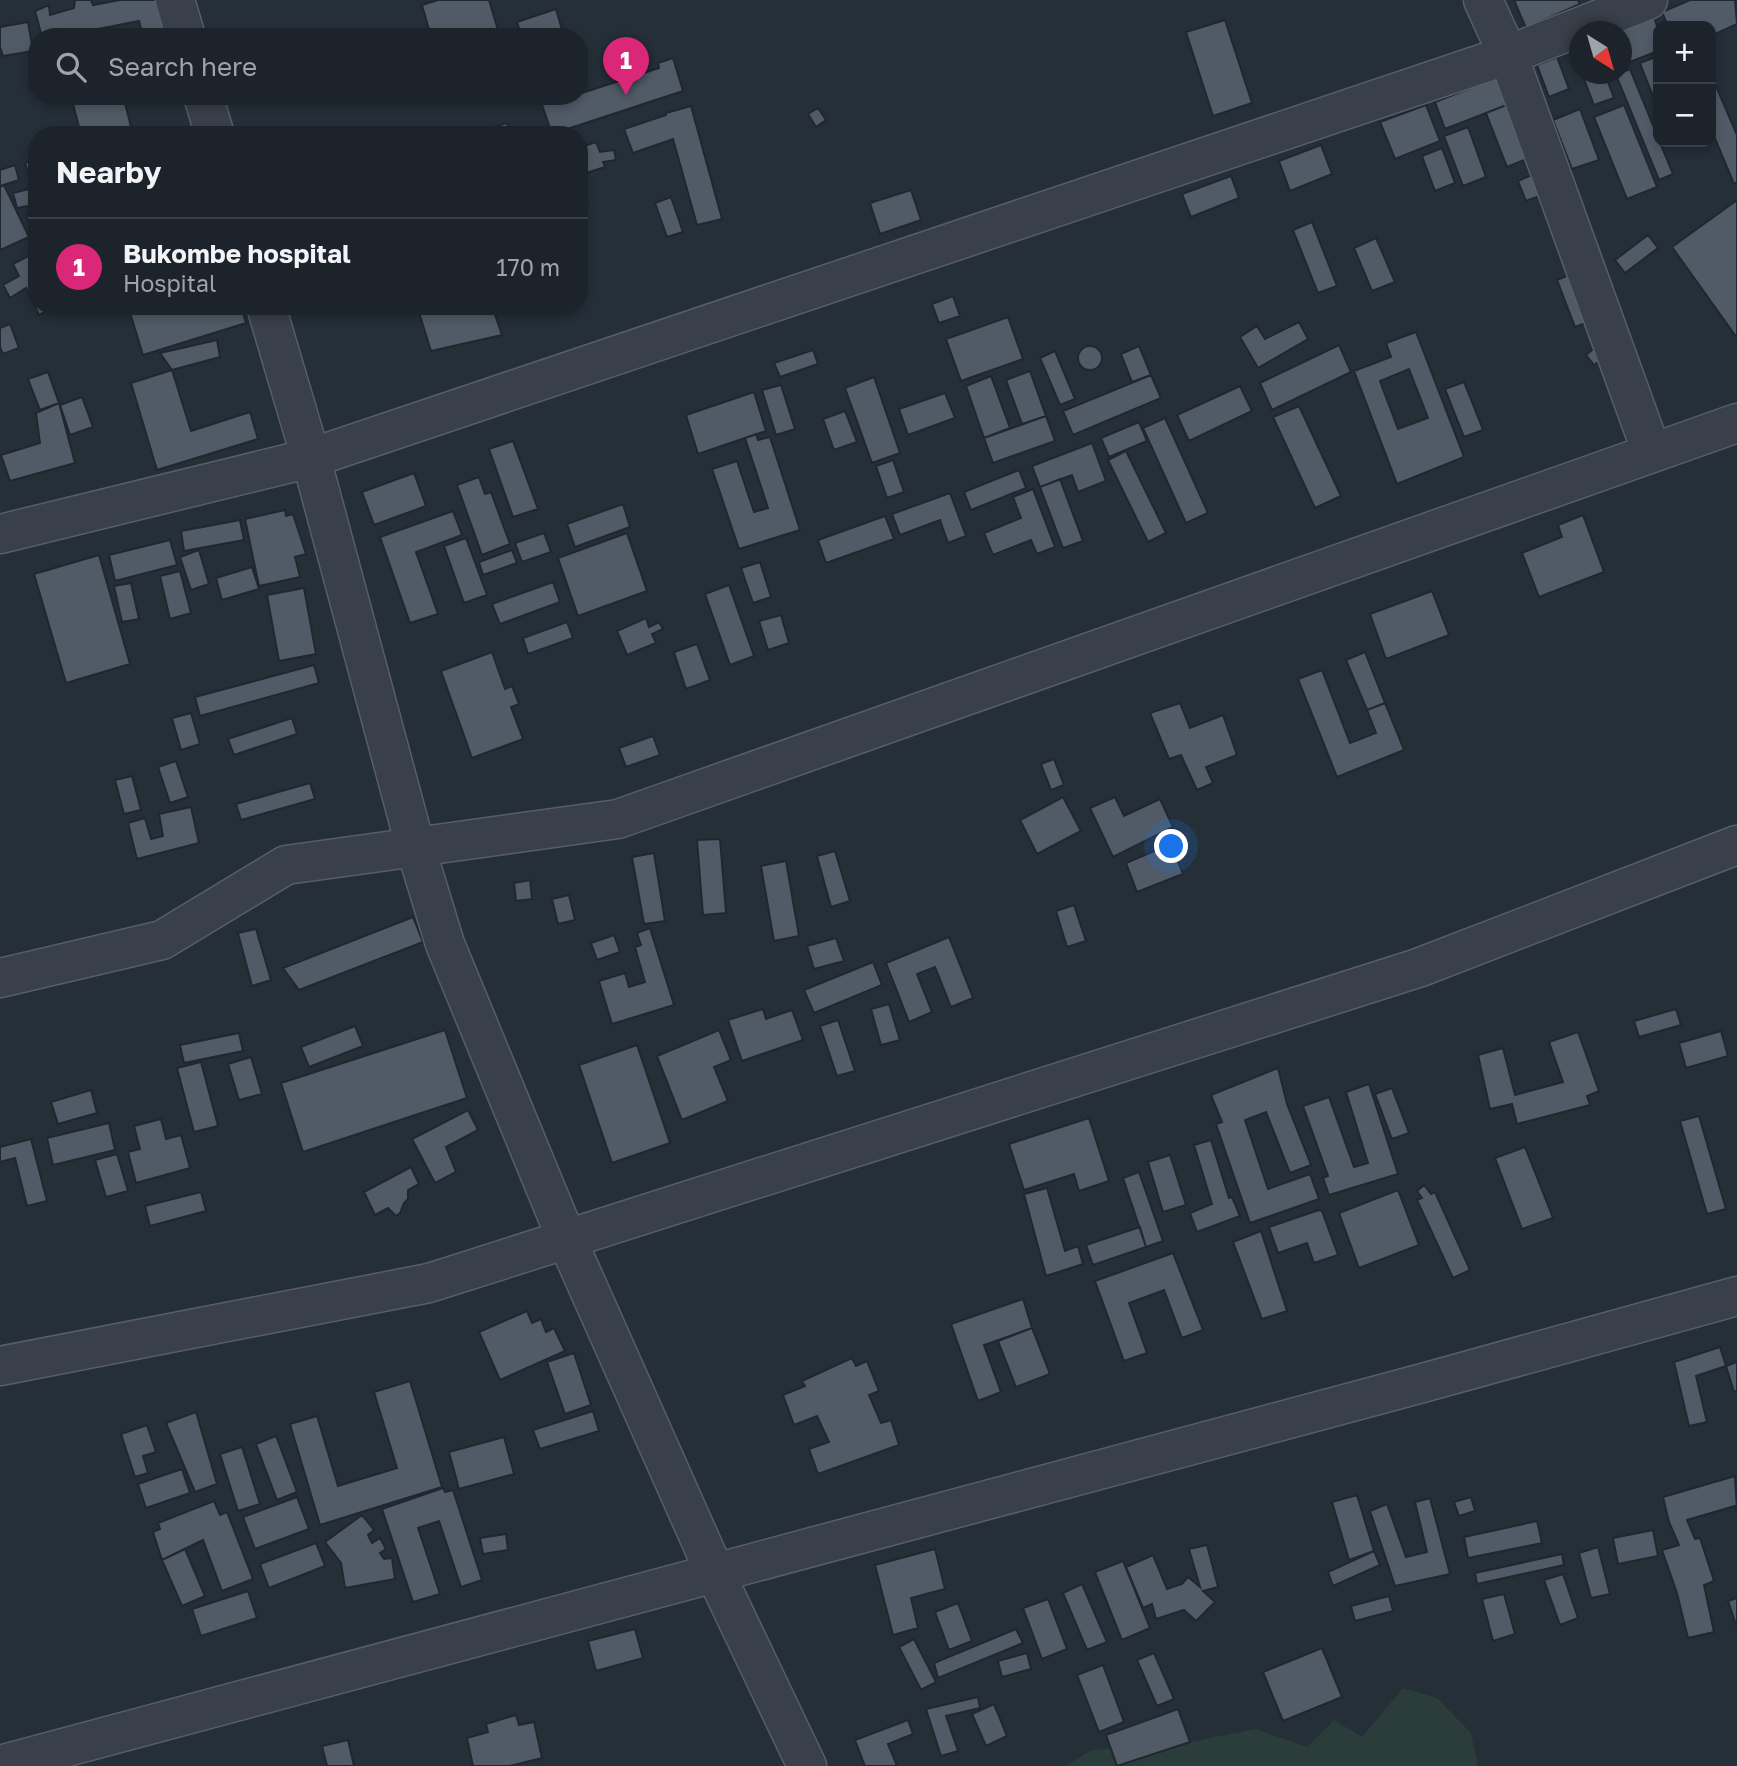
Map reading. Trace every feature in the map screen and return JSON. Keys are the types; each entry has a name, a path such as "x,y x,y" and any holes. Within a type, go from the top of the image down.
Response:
{"street":[{"path":"175,0 183,28"},
{"path":"1483,0 1508,55 1652,453"},
{"path":"0,534 311,458 1508,55 1648,0"},
{"path":"206,105 212,126"},
{"path":"269,315 311,458 416,849 445,944 567,1240 715,1573 807,1766"},
{"path":"0,978 162,940 286,865 618,819 1737,423"},
{"path":"0,1366 429,1283 1418,968 1737,845"},
{"path":"0,1765 1737,1296"}],"green space":[{"path":"1403,1688 1437,1698 1471,1733 1478,1766 1066,1766 1091,1750 1190,1742 1256,1729 1307,1747 1334,1720 1362,1737"}],"building":[{"path":"75,0 91,0 93,5 120,0 168,0 175,28 141,28 139,21 104,28 40,28 35,11 49,5 50,15 74,8"},
{"path":"438,0 489,0 497,28 428,28 422,5"},
{"path":"1514,0 1578,0 1580,4 1526,28"},
{"path":"1690,0 1735,0 1737,24 1716,34 1716,21 1666,21 1662,12"},
{"path":"556,9 561,28 519,28 517,22"},
{"path":"1653,14 1655,21 1653,21 1653,53 1632,61 1632,22"},
{"path":"1225,20 1252,103 1213,116 1186,32"},
{"path":"28,22 28,52 3,56 0,27"},
{"path":"1557,57 1569,89 1549,97 1537,65"},
{"path":"673,58 683,91 576,126 549,126 542,105 588,105 588,91 659,68 658,63"},
{"path":"1653,58 1653,96 1640,63"},
{"path":"1632,74 1653,125 1653,147 1662,147 1673,174 1659,180 1620,84 1632,84"},
{"path":"1499,77 1509,104 1445,129 1435,102"},
{"path":"1586,84 1609,84 1614,98 1594,105"},
{"path":"1716,86 1737,135 1737,182 1734,184 1716,141"},
{"path":"1509,104 1529,158 1507,167 1486,113"},
{"path":"73,105 126,105 131,126 79,126"},
{"path":"1426,105 1440,141 1395,159 1380,122"},
{"path":"1624,105 1657,187 1627,199 1594,117"},
{"path":"691,106 722,219 697,225 673,139 633,153 624,129"},
{"path":"818,108 826,120 816,127 808,114"},
{"path":"1580,109 1599,160 1572,169 1553,120"},
{"path":"1468,127 1486,177 1463,186 1444,136"},
{"path":"596,142 600,152 614,150 616,160 603,162 605,167 588,172 588,145"},
{"path":"1321,145 1332,174 1290,191 1279,161"},
{"path":"1442,148 1455,183 1435,191 1422,156"},
{"path":"15,165 19,180 0,186 0,170"},
{"path":"1534,174 1542,195 1526,201 1518,181"},
{"path":"1231,176 1239,198 1191,217 1182,194"},
{"path":"4,185 28,237 0,250 0,187"},
{"path":"28,189 28,206 17,208 13,193"},
{"path":"911,190 921,220 880,234 870,203"},
{"path":"671,197 683,232 667,237 655,203"},
{"path":"1737,200 1737,338 1672,247"},
{"path":"1312,222 1337,286 1318,293 1293,230"},
{"path":"1648,235 1658,248 1625,273 1615,260"},
{"path":"1376,238 1395,282 1372,291 1354,248"},
{"path":"28,256 28,292 26,288 10,298 3,285 19,276 13,264"},
{"path":"1573,273 1591,321 1575,327 1557,280"},
{"path":"953,296 960,316 939,323 932,304"},
{"path":"131,315 244,315 246,323 143,355"},
{"path":"420,315 495,315 502,335 431,351"},
{"path":"1008,317 1023,359 961,381 946,339"},
{"path":"1299,322 1308,339 1258,368 1240,337 1257,326 1265,339"},
{"path":"10,324 19,348 3,354 0,347 0,328"},
{"path":"1416,332 1464,457 1397,484 1354,371 1391,357 1386,343","holes":["1409,369 1428,418 1398,429 1380,381"]},
{"path":"217,340 220,357 172,370 160,353"},
{"path":"1339,345 1351,372 1272,410 1260,383"},
{"path":"1598,345 1605,357 1594,365 1586,355"},
{"path":"1090,346 1101,353 1102,358 1095,369 1090,370 1079,363 1078,358 1085,347"},
{"path":"1139,346 1151,375 1132,382 1121,354"},
{"path":"813,350 818,364 780,377 774,363"},
{"path":"1055,351 1075,399 1060,405 1040,358"},
{"path":"172,370 191,431 250,412 258,439 157,470 131,383"},
{"path":"1030,371 1046,416 1022,424 1006,380"},
{"path":"48,372 59,403 40,410 28,379"},
{"path":"1151,375 1161,398 1073,435 1063,411"},
{"path":"991,376 1010,428 984,438 966,386"},
{"path":"874,377 900,453 872,463 845,388"},
{"path":"1464,382 1483,430 1464,437 1445,389"},
{"path":"781,385 795,429 776,435 762,390"},
{"path":"1240,386 1252,411 1189,441 1177,415"},
{"path":"754,392 766,431 698,454 686,415"},
{"path":"945,393 955,418 908,435 899,409"},
{"path":"82,397 93,427 70,435 60,405"},
{"path":"59,403 75,463 10,481 1,455 40,443 36,413"},
{"path":"1299,406 1341,496 1315,508 1273,417"},
{"path":"845,411 857,442 834,450 823,419"},
{"path":"1046,416 1055,441 993,463 984,438"},
{"path":"1165,418 1208,513 1186,523 1143,428"},
{"path":"1139,422 1147,441 1109,457 1101,438"},
{"path":"756,434 758,440 770,437 800,530 739,549 712,469 737,461 754,512 768,508 745,438"},
{"path":"513,441 538,509 513,517 489,449"},
{"path":"1092,443 1106,481 1078,492 1072,475 1040,487 1032,466"},
{"path":"1126,451 1166,533 1148,542 1108,460"},
{"path":"893,460 904,492 887,498 876,466"},
{"path":"1019,470 1026,488 971,510 964,492"},
{"path":"414,473 426,506 374,525 362,492"},
{"path":"479,477 485,494 491,492 510,544 482,555 457,485"},
{"path":"1060,479 1083,541 1063,548 1040,487"},
{"path":"1033,489 1055,547 1037,554 1031,540 993,555 984,533 1021,518 1013,497"},
{"path":"950,493 966,536 948,543 940,520 900,535 892,514"},
{"path":"623,504 630,527 575,547 567,524"},
{"path":"285,510 286,516 293,514 306,554 295,557 300,577 259,586 245,519"},
{"path":"453,511 462,535 416,552 438,614 410,623 380,537"},
{"path":"1583,515 1604,572 1539,597 1522,553 1562,537 1558,525"},
{"path":"885,516 894,539 826,563 818,540"},
{"path":"240,520 244,540 184,551 181,531"},
{"path":"544,533 551,552 522,562 515,543"},
{"path":"627,533 647,591 578,616 558,558"},
{"path":"466,538 487,595 464,603 444,546"},
{"path":"170,540 177,565 115,581 109,555"},
{"path":"199,550 209,584 191,590 180,557"},
{"path":"512,550 517,563 483,575 479,562"},
{"path":"99,555 130,664 66,683 34,574"},
{"path":"760,562 771,597 753,603 741,568"},
{"path":"252,567 259,589 222,600 216,578"},
{"path":"180,571 191,613 170,619 160,576"},
{"path":"553,582 560,602 500,624 492,604"},
{"path":"131,583 139,619 122,622 114,586"},
{"path":"729,585 754,656 730,665 705,594"},
{"path":"304,588 316,654 279,661 267,595"},
{"path":"1432,591 1449,635 1386,659 1370,614"},
{"path":"781,615 789,643 768,650 759,621"},
{"path":"646,618 649,627 659,622 663,629 652,634 656,643 627,655 617,631"},
{"path":"567,622 573,638 528,654 523,638"},
{"path":"697,644 710,680 686,689 674,652"},
{"path":"492,652 505,689 512,686 519,704 511,707 523,739 472,758 441,671"},
{"path":"1365,652 1385,703 1367,710 1346,660"},
{"path":"314,665 319,683 200,716 195,697"},
{"path":"1322,670 1350,743 1376,733 1367,710 1385,703 1404,750 1337,777 1298,679"},
{"path":"1180,703 1190,728 1223,715 1237,755 1206,767 1213,783 1197,790 1181,755 1169,759 1150,713"},
{"path":"191,713 200,744 181,750 172,718"},
{"path":"292,718 297,734 234,755 228,739"},
{"path":"653,736 660,755 626,767 619,748"},
{"path":"1054,759 1064,785 1051,790 1041,764"},
{"path":"176,761 188,797 170,803 158,767"},
{"path":"132,776 141,810 124,814 115,780"},
{"path":"310,783 315,799 241,820 236,804"},
{"path":"1063,797 1081,831 1037,854 1020,820"},
{"path":"1115,797 1124,816 1160,799 1173,827 1113,857 1090,808"},
{"path":"191,807 199,843 137,859 128,823 145,818 151,839 163,836 159,814"},
{"path":"720,839 726,913 703,915 697,840"},
{"path":"1171,844 1183,874 1137,892 1126,863"},
{"path":"835,851 850,901 831,907 817,856"},
{"path":"654,853 665,921 644,924 632,857"},
{"path":"786,861 799,936 774,941 761,866"},
{"path":"530,880 532,899 516,901 514,883"},
{"path":"569,895 575,920 558,924 552,899"},
{"path":"1074,905 1086,941 1067,947 1056,911"},
{"path":"413,917 423,942 299,990 283,968"},
{"path":"650,928 674,1005 612,1024 599,981 625,973 629,987 645,982 635,947 641,945 637,933"},
{"path":"256,929 271,980 252,986 238,933"},
{"path":"614,935 620,952 597,960 591,943"},
{"path":"949,937 973,998 951,1007 935,967 917,974 932,1012 909,1022 886,963"},
{"path":"836,938 844,961 814,969 807,946"},
{"path":"873,962 882,985 814,1013 804,990"},
{"path":"889,1004 900,1040 881,1045 871,1009"},
{"path":"763,1009 766,1019 792,1010 803,1040 742,1061 728,1020"},
{"path":"1676,1009 1681,1025 1639,1037 1634,1021"},
{"path":"838,1020 855,1071 837,1076 820,1026"},
{"path":"355,1026 363,1046 309,1067 301,1047"},
{"path":"445,1030 467,1098 303,1152 281,1083"},
{"path":"719,1030 731,1060 714,1067 728,1101 682,1120 657,1056"},
{"path":"1721,1031 1728,1056 1686,1068 1679,1043"},
{"path":"1578,1032 1599,1091 1587,1096 1590,1105 1517,1124 1512,1104 1490,1109 1478,1055 1503,1048 1515,1095 1563,1082 1549,1042"},
{"path":"239,1033 243,1051 184,1063 180,1045"},
{"path":"637,1045 670,1143 612,1163 579,1065"},
{"path":"251,1057 262,1094 239,1100 228,1064"},
{"path":"201,1062 218,1126 194,1132 177,1068"},
{"path":"1278,1068 1287,1104 1311,1165 1290,1173 1266,1112 1245,1120 1268,1189 1310,1174 1319,1199 1250,1223 1216,1124 1222,1122 1211,1095"},
{"path":"1369,1084 1398,1174 1329,1195 1323,1178 1328,1176 1303,1106 1329,1097 1354,1167 1368,1163 1346,1092"},
{"path":"1392,1088 1409,1133 1392,1139 1375,1094"},
{"path":"91,1090 97,1113 58,1124 51,1102"},
{"path":"468,1110 478,1130 446,1147 456,1172 435,1183 412,1139"},
{"path":"1699,1116 1726,1209 1707,1214 1680,1121"},
{"path":"1089,1118 1109,1181 1079,1191 1074,1174 1024,1190 1009,1144"},
{"path":"161,1119 166,1139 181,1135 190,1168 136,1183 128,1152 140,1149 134,1126"},
{"path":"109,1123 115,1150 53,1165 47,1138"},
{"path":"31,1139 47,1201 27,1206 15,1158 0,1162 0,1147"},
{"path":"1211,1140 1229,1198 1232,1197 1240,1216 1197,1232 1190,1213 1212,1204 1194,1145"},
{"path":"1525,1147 1553,1218 1522,1229 1495,1158"},
{"path":"117,1154 128,1191 106,1197 95,1160"},
{"path":"1170,1155 1186,1205 1163,1212 1148,1162"},
{"path":"411,1167 419,1184 408,1190 408,1199 400,1213 396,1216 388,1208 375,1215 364,1192"},
{"path":"1139,1172 1163,1241 1146,1247 1123,1178"},
{"path":"1424,1185 1431,1194 1435,1192 1470,1270 1453,1278 1417,1200 1422,1198 1417,1191"},
{"path":"1047,1188 1065,1251 1078,1246 1083,1264 1046,1276 1024,1194"},
{"path":"1398,1190 1419,1245 1359,1268 1339,1213"},
{"path":"201,1192 206,1211 150,1226 145,1206"},
{"path":"1322,1211 1338,1255 1314,1263 1307,1243 1278,1253 1269,1227"},
{"path":"1140,1227 1146,1247 1093,1265 1086,1245"},
{"path":"1261,1231 1287,1311 1262,1319 1233,1242"},
{"path":"1173,1253 1203,1330 1182,1338 1164,1290 1129,1303 1147,1353 1124,1361 1095,1281"},
{"path":"1023,1299 1032,1328 984,1345 1001,1392 978,1401 951,1324"},
{"path":"527,1311 532,1323 541,1319 546,1332 554,1328 565,1351 500,1380 479,1332"},
{"path":"1032,1328 1050,1374 1016,1387 998,1341"},
{"path":"1720,1347 1726,1366 1696,1376 1707,1422 1689,1426 1674,1362"},
{"path":"574,1353 591,1405 565,1414 547,1362"},
{"path":"852,1358 856,1366 867,1361 879,1391 869,1395 881,1423 891,1420 899,1445 818,1474 809,1449 829,1442 817,1416 794,1425 783,1395 805,1386 802,1381"},
{"path":"1737,1362 1737,1391 1734,1392 1726,1366"},
{"path":"410,1381 442,1487 320,1525 290,1424 317,1416 338,1486 397,1468 374,1392"},
{"path":"593,1411 599,1431 540,1449 533,1430"},
{"path":"196,1412 217,1484 195,1492 166,1423"},
{"path":"147,1425 156,1452 143,1456 148,1473 135,1477 121,1434"},
{"path":"276,1436 297,1492 277,1500 256,1444"},
{"path":"504,1437 514,1474 459,1489 449,1452"},
{"path":"242,1447 260,1504 238,1511 220,1454"},
{"path":"182,1469 190,1493 146,1508 138,1484"},
{"path":"1735,1476 1737,1511 1735,1506 1687,1520 1695,1539 1700,1538 1714,1581 1704,1585 1714,1632 1688,1638 1677,1593 1662,1550 1679,1545 1669,1522 1663,1497"},
{"path":"443,1488 445,1492 453,1490 482,1580 461,1587 439,1521 418,1528 440,1594 413,1602 382,1509"},
{"path":"1357,1495 1374,1551 1349,1560 1332,1502"},
{"path":"297,1497 309,1529 255,1549 243,1517"},
{"path":"1471,1497 1475,1511 1459,1516 1454,1502"},
{"path":"1430,1498 1450,1574 1395,1586 1370,1511 1387,1504 1406,1557 1427,1552 1415,1502"},
{"path":"214,1501 220,1515 227,1512 253,1579 222,1591 203,1540 162,1560 153,1532 160,1529 158,1523"},
{"path":"362,1515 374,1530 368,1535 372,1543 380,1538 386,1549 380,1553 384,1559 392,1558 395,1579 345,1588 341,1563 325,1542"},
{"path":"1537,1521 1542,1543 1468,1558 1464,1537"},
{"path":"1653,1530 1658,1556 1618,1564 1613,1538"},
{"path":"506,1534 508,1550 483,1554 480,1538"},
{"path":"316,1543 325,1566 269,1588 260,1564"},
{"path":"1207,1545 1218,1587 1203,1591 1215,1602 1196,1621 1184,1610 1156,1619 1152,1604 1143,1608 1126,1567 1153,1555 1167,1589 1182,1584 1188,1577 1200,1587 1189,1549"},
{"path":"1598,1547 1610,1594 1591,1598 1579,1553"},
{"path":"185,1549 205,1596 182,1606 162,1560"},
{"path":"935,1549 945,1589 911,1598 918,1628 893,1635 875,1565"},
{"path":"1374,1551 1380,1565 1333,1586 1328,1572"},
{"path":"1562,1554 1564,1565 1477,1584 1475,1573"},
{"path":"1123,1561 1150,1628 1122,1640 1095,1572"},
{"path":"1563,1574 1578,1618 1560,1625 1544,1580"},
{"path":"1082,1584 1107,1642 1087,1650 1063,1593"},
{"path":"248,1591 257,1618 201,1636 192,1609"},
{"path":"1504,1594 1515,1634 1493,1641 1482,1599"},
{"path":"1389,1596 1393,1611 1355,1621 1351,1606"},
{"path":"1737,1598 1737,1628 1728,1601"},
{"path":"1048,1599 1067,1649 1042,1659 1023,1608"},
{"path":"958,1603 972,1641 949,1650 935,1612"},
{"path":"635,1629 643,1658 596,1671 588,1641"},
{"path":"1016,1629 1023,1643 938,1678 934,1663"},
{"path":"914,1639 936,1682 921,1690 899,1647"},
{"path":"1322,1648 1342,1697 1283,1721 1263,1672"},
{"path":"1027,1653 1031,1669 1002,1677 998,1661"},
{"path":"1154,1653 1174,1699 1157,1706 1137,1660"},
{"path":"1103,1665 1124,1722 1099,1732 1077,1675"},
{"path":"978,1697 980,1708 946,1716 958,1751 941,1756 926,1709"},
{"path":"994,1704 1007,1736 986,1746 972,1714"},
{"path":"1178,1709 1190,1742 1117,1766 1106,1735"},
{"path":"516,1715 519,1725 534,1722 542,1758 510,1766 473,1766 467,1738 488,1732 486,1724"},
{"path":"908,1720 913,1734 888,1744 897,1766 865,1766 855,1740"},
{"path":"348,1740 354,1766 327,1766 322,1746"}],"place":[{"name":"Bukombe hospital","path":"626,95"}]}
